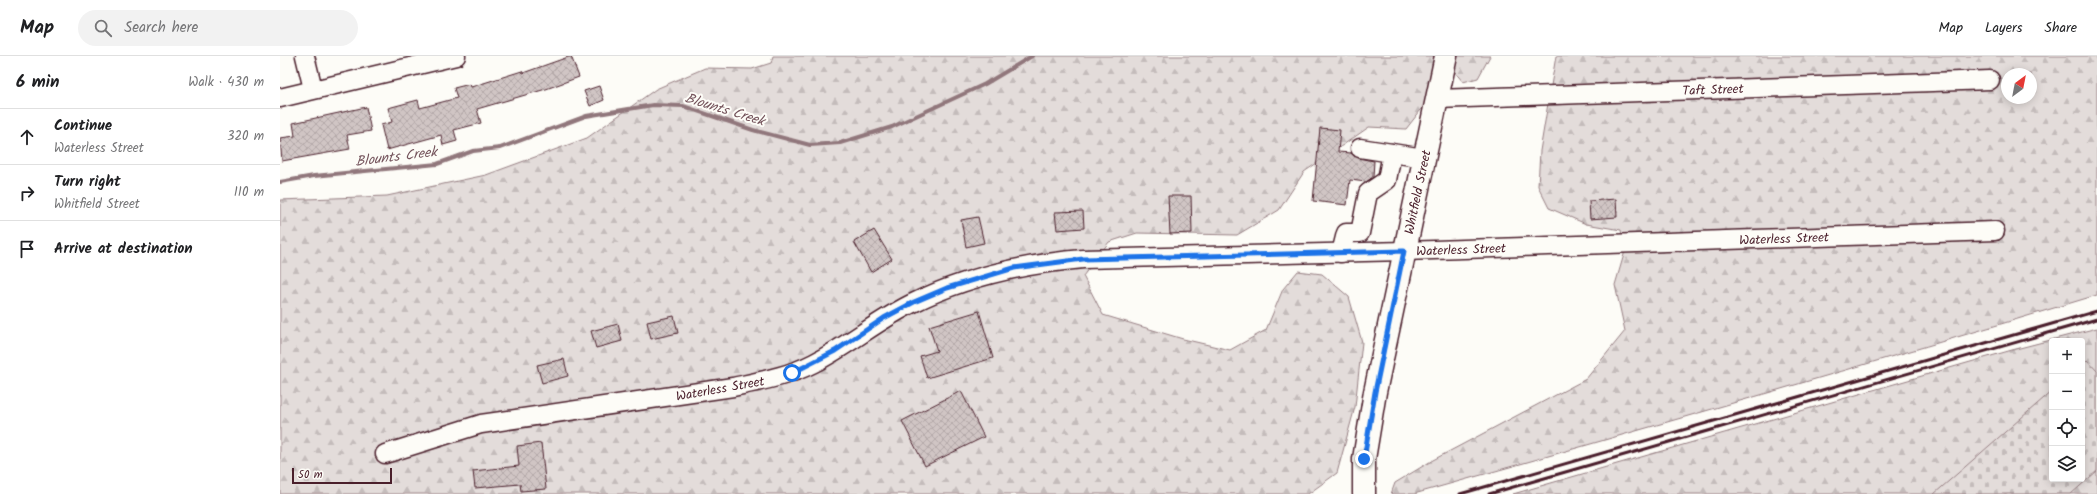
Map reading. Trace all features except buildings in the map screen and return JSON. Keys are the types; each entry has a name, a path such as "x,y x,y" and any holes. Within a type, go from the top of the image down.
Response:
{"main road":[{"name":"Whitfield Street","path":"1364,494 1364,459 1375,392 1446,56"}],"street":[{"path":"305,56 313,89"},
{"path":"280,98 456,56"},
{"name":"Taft Street","path":"1437,99 1990,80"},
{"path":"1360,148 1424,158"},
{"path":"1341,253 1346,233 1360,233 1368,193 1387,180 1392,153"},
{"name":"Waterless Street","path":"385,454 481,424 733,387 769,380 814,363 884,318 914,302 966,281 1014,268 1083,259 1341,253 1995,231"}],"green space":[{"path":"773,56 1434,56 1424,106 1406,129 1369,127 1304,172 1279,210 1237,235 1137,233 1109,242 1083,276 1103,315 1183,339 1230,350 1266,330 1283,289 1298,271 1322,274 1349,297 1362,342 1355,407 1337,473 1308,494 280,494 280,200 387,196 486,175 587,138 656,89 705,68 752,69 771,63"},
{"path":"1458,56 1490,56 1478,78 1463,82 1454,71"},
{"path":"1556,56 2097,56 2097,295 1670,421 1414,494 1391,494 1395,483 1433,460 1586,379 1625,331 1615,285 1625,251 1621,230 1586,224 1549,208 1538,186 1540,151"},
{"path":"2097,328 2097,494 1513,494 2049,340 2049,482 2085,482 2085,338 2058,338"},
{"path":"2087,360 2097,371 2097,471 2085,482 2085,374 2085,362"},
{"path":"2049,394 2049,482 2085,482 2071,494 1934,494"}],"waterway":[{"name":"Blounts Creek","path":"280,182 314,176 437,164 473,151 500,148 586,116 653,105 683,106 753,130 810,145 840,143 892,127 985,84 1032,56"}],"railway":[{"path":"1460,494 2097,311"},
{"path":"1489,494 2097,319"}],"route":[{"path":"792,373 835,351 884,318 914,302 947,288 979,277 1014,268 1047,262 1083,259 1404,251 1375,392 1364,459"}]}
